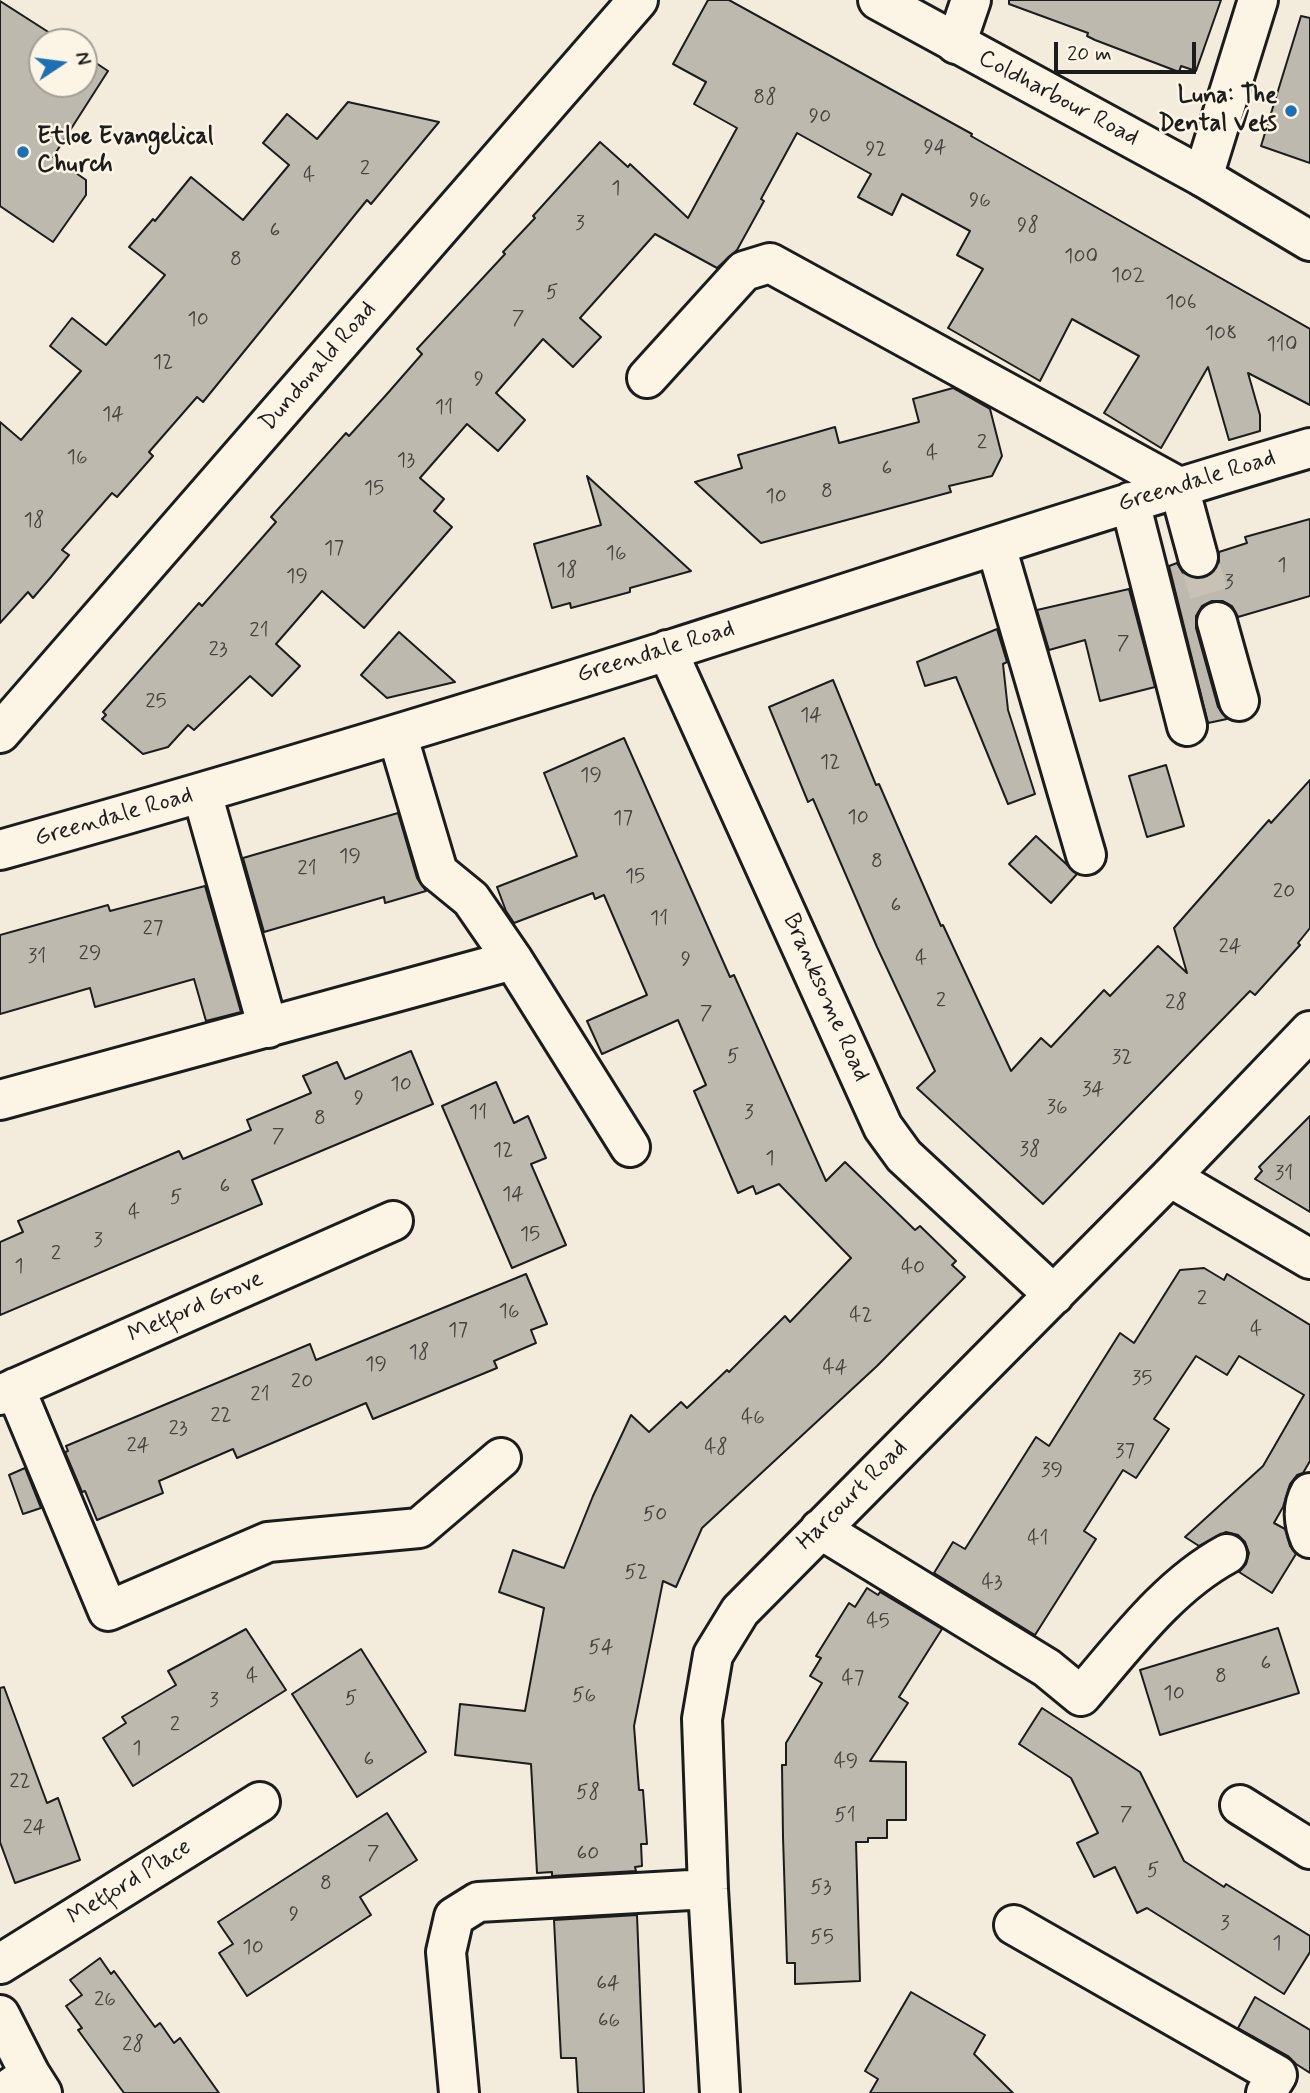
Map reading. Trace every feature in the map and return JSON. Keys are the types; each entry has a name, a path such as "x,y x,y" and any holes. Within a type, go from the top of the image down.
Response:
{"street":[{"name":"Dundonald Road","path":"0,733 638,0"},
{"name":"Coldharbour Road","path":"878,0 1203,177 1310,241"},
{"path":"956,44 971,0"},
{"path":"1203,177 1258,0"},
{"path":"647,378 744,271 770,263 1179,487 1199,558"},
{"name":"Greendale Road","path":"0,849 202,793 397,734 1130,502 1310,448"},
{"path":"1130,502 1187,726"},
{"path":"996,546 1086,855"},
{"path":"1217,622 1239,701"},
{"name":"Branksome Road","path":"667,650 883,1127 904,1156 1054,1295"},
{"path":"397,734 438,872 471,900 513,960 630,1147"},
{"path":"202,793 268,1028"},
{"path":"0,1100 513,960"},
{"name":"Harcourt Road","path":"720,2093 708,1889 702,1719 713,1655 740,1611 1170,1177 1310,1031"},
{"path":"1170,1177 1310,1259"},
{"name":"Metford Grove","path":"8,1391 393,1221"},
{"path":"8,1391 108,1612 268,1542 419,1528 501,1458"},
{"path":"1310,1493 1306,1500 1305,1526 1310,1538"},
{"path":"820,1529 1047,1668 1081,1696 1148,1619 1202,1568 1227,1554"},
{"name":"Metford Place","path":"0,1964 260,1802"},
{"path":"1240,1805 1310,1849"},
{"path":"459,2093 446,1952 454,1917 478,1902 708,1889"},
{"path":"1014,1926 1277,2075 1266,2093"},
{"path":"0,2015 25,2087"}],"building":[{"path":"708,0 729,0 972,134 971,136 1310,329 1310,405 1248,373 1260,415 1260,431 1229,440 1208,367 1161,448 1104,413 1139,356 1072,319 1040,381 948,328 983,269 957,255 970,231 902,194 892,215 858,197 871,174 797,133 737,250 717,268 655,234 580,318 601,337 573,367 543,339 496,393 525,420 498,451 467,424 420,478 444,499 434,511 452,527 364,628 322,591 276,644 300,666 272,696 250,676 194,730 188,725 168,747 143,754 102,719 106,715 103,712 199,603 202,606 276,522 271,517 346,433 349,436 387,394 422,354 417,349 505,254 503,252 535,218 533,216 600,142 628,167 630,164 688,218 737,128 694,104 706,82 673,64"},
{"path":"1009,0 1221,0 1196,71 1181,66 1179,72 1095,40 1087,36 1088,33 1009,4"},
{"path":"0,1 42,28 28,28 28,98 91,98 53,157 86,180 86,195 53,242 0,206"},
{"name":"Luna: The Dental Vets","path":"1301,16 1310,18 1310,163 1261,146"},
{"path":"98,64 108,71 98,87"},
{"path":"348,102 439,122 371,204 367,200 203,402 197,397 149,452 153,456 117,497 112,493 62,550 69,555 33,598 28,592 0,623 0,422 21,440 81,371 50,346 72,318 106,345 165,275 129,247 153,219 155,221 191,177 243,220 289,165 263,143 287,114 317,139"},
{"path":"953,388 990,409 1002,456 992,476 949,486 951,492 761,543 695,482 742,468 738,455 835,427 839,443 919,422 913,399"},
{"path":"587,476 691,571 571,608 570,603 552,608 534,544 601,525"},
{"path":"1310,519 1310,596 1238,617 1232,606 1223,601 1212,601 1202,606 1196,616 1196,628 1218,707 1227,719 1208,723 1169,566 1177,563 1183,573 1192,578 1204,578 1213,573 1219,563 1219,552 1247,543 1245,537"},
{"path":"1129,589 1155,687 1100,701 1085,640 1049,650 1037,610"},
{"path":"997,629 1007,662 1003,664 1008,710 1035,794 1008,804 956,677 925,686 917,662"},
{"path":"399,632 455,682 387,698 361,675"},
{"path":"833,680 876,785 879,784 941,926 943,925 1011,1071 1041,1038 1051,1047 1104,990 1110,996 1158,946 1187,973 1174,928 1269,820 1271,823 1310,780 1310,928 1298,943 1300,945 1255,995 1250,991 1043,1204 917,1088 935,1071 877,947 813,799 808,802 769,707"},
{"path":"624,738 730,977 734,975 826,1181 845,1162 915,1230 920,1226 956,1261 952,1265 965,1277 877,1366 702,1528 676,1587 663,1581 634,1726 647,1844 641,1844 642,1866 635,1867 636,1871 552,1876 552,1872 537,1873 531,1764 455,1755 460,1704 525,1711 544,1608 499,1592 513,1550 564,1568 593,1496 631,1415 649,1432 681,1402 687,1408 727,1370 729,1372 785,1316 790,1322 851,1258 779,1184 756,1194 753,1186 738,1193 694,1091 706,1085 678,1020 602,1054 587,1021 647,995 604,895 595,899 593,893 514,923 506,911 497,887 577,856 544,773"},
{"path":"1166,765 1184,826 1147,837 1129,776"},
{"path":"398,813 417,878 426,891 385,903 384,897 264,932 243,858"},
{"path":"1036,836 1077,874 1051,903 1009,864"},
{"path":"205,886 241,1012 206,1021 194,979 95,1007 90,988 0,1014 0,935 108,905 110,911"},
{"path":"411,1051 433,1104 252,1180 262,1204 0,1315 0,1242 23,1232 18,1221 179,1151 183,1159 251,1130 247,1120 311,1093 303,1076 337,1062 345,1079"},
{"path":"496,1082 514,1123 528,1116 546,1158 531,1164 566,1245 512,1268 442,1106"},
{"path":"1310,1116 1310,1212 1255,1179 1262,1171 1259,1167"},
{"path":"1204,1268 1224,1280 1227,1274 1310,1325 1310,1461 1303,1473 1297,1475 1290,1484 1283,1507 1274,1523 1285,1529 1290,1546 1296,1554 1272,1593 1239,1572 1246,1564 1249,1553 1245,1542 1238,1535 1226,1532 1199,1546 1185,1537 1263,1466 1304,1395 1239,1356 1227,1375 1196,1356 1154,1419 1169,1429 1136,1478 1123,1470 1084,1531 1096,1539 1035,1635 934,1573 953,1542 965,1549 1036,1437 1049,1446 1120,1333 1134,1343 1180,1270"},
{"path":"526,1274 547,1324 531,1330 536,1343 494,1361 497,1368 373,1419 366,1403 237,1458 233,1449 159,1481 163,1493 97,1520 85,1491 82,1492 65,1452 68,1451 66,1446 310,1344 316,1360"},
{"path":"25,1468 41,1508 23,1514 9,1475"},
{"path":"867,1588 878,1595 880,1592 942,1629 899,1697 908,1703 870,1761 906,1762 906,1820 887,1820 887,1838 868,1838 868,1842 856,1842 860,1981 795,1984 795,1963 787,1963 782,1765 786,1765 786,1743 822,1683 810,1676 821,1658 816,1656 849,1603 855,1607"},
{"path":"1278,1628 1299,1693 1160,1735 1140,1670"},
{"path":"246,1629 286,1690 133,1786 103,1738 126,1723 122,1717 176,1685 168,1671"},
{"path":"361,1649 426,1752 357,1797 292,1694"},
{"path":"4,1687 47,1803 58,1798 80,1860 15,1883 0,1842 0,1688"},
{"path":"1042,1708 1140,1772 1184,1861 1310,1936 1310,1952 1284,1994 1147,1908 1137,1913 1115,1867 1094,1877 1077,1843 1098,1833 1071,1778 1019,1744"},
{"path":"387,1813 417,1860 360,1897 371,1915 247,1996 219,1953 233,1944 218,1922"},
{"path":"637,1915 644,2093 578,2093 576,2058 561,2058 554,1920"},
{"path":"100,1958 111,1974 114,1971 155,2027 160,2023 174,2043 180,2038 219,2093 124,2093 78,2030 82,2028 66,2006 82,1995 70,1980"},
{"path":"911,1992 985,2035 974,2054 1013,2093 870,2093 878,2079 865,2071"},
{"path":"1255,1997 1310,2030 1310,2073 1288,2056 1238,2028"}],"tunnel":[{"path":"1198,557 1217,622"}],"place":[{"name":"Luna: The Dental Vets","path":"1291,111"},
{"name":"Etloe Evangelical Church","path":"23,152"}]}
